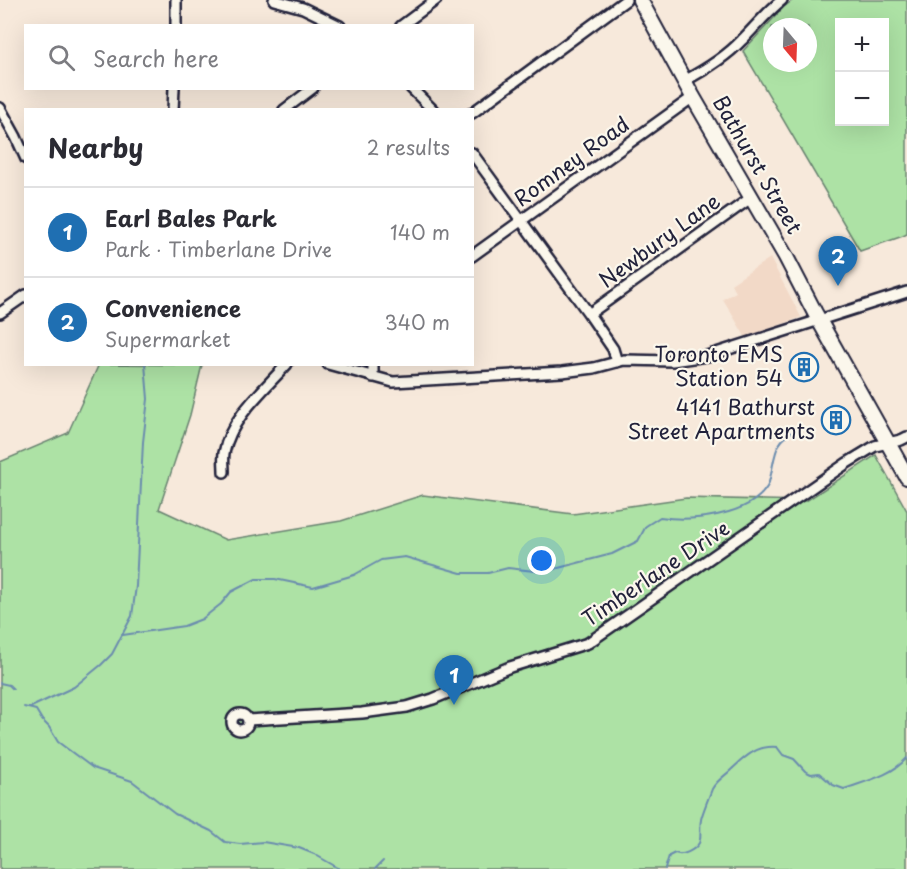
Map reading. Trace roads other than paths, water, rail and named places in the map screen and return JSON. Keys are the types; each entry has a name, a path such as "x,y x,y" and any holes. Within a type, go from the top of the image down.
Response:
{"main road":[{"name":"Bathurst Street","path":"640,0 907,477"}],"street":[{"path":"176,0 176,24"},
{"path":"274,0 303,8 336,24"},
{"path":"404,24 436,0"},
{"path":"474,112 626,0"},
{"path":"684,81 705,69 734,47 782,0"},
{"path":"173,108 174,90"},
{"path":"287,108 310,90"},
{"path":"413,90 431,108"},
{"name":"Romney Road","path":"474,255 693,97"},
{"path":"0,108 24,155"},
{"path":"474,156 589,314 613,349 618,362"},
{"name":"Newbury Lane","path":"589,314 752,197"},
{"path":"335,366 393,382 551,373 594,368 618,362 672,361 707,356 907,292"},
{"path":"0,313 24,296"},
{"path":"224,472 224,453 231,432 240,417 285,366"},
{"path":"373,366 373,377"},
{"name":"Timberlane Drive","path":"248,720 407,707 433,699 510,667 588,643 847,463 875,446 907,437"}],"waterway":[{"path":"29,708 74,687 101,665 112,654 132,616 136,586 143,442 148,399 145,366"},
{"path":"123,635 184,626 202,619 221,604 231,592 256,579 275,579 313,587 354,575 381,560 405,557 461,573 488,573 508,568 543,572 612,554 638,541 646,526 660,517 687,518 718,515 747,505 767,487 780,442 797,429"},
{"path":"0,683 9,685 13,689"},
{"path":"24,707 36,710 58,742 93,768 132,781 175,814 211,831 225,842 240,844 263,842 299,848 340,869"},
{"path":"665,869 669,856 688,852 699,843 701,818 714,786 742,760 757,750 777,747 783,755 794,759 805,771 811,774 819,773 833,785 844,789 886,774 907,758"},
{"path":"375,869 383,861"}],"place":[{"name":"Convenience","path":"838,286"},
{"name":"Toronto EMS Station 54","path":"804,367"},
{"name":"4141 Bathurst Street Apartments","path":"836,420"},
{"name":"Earl Bales Park","path":"454,705"}]}
